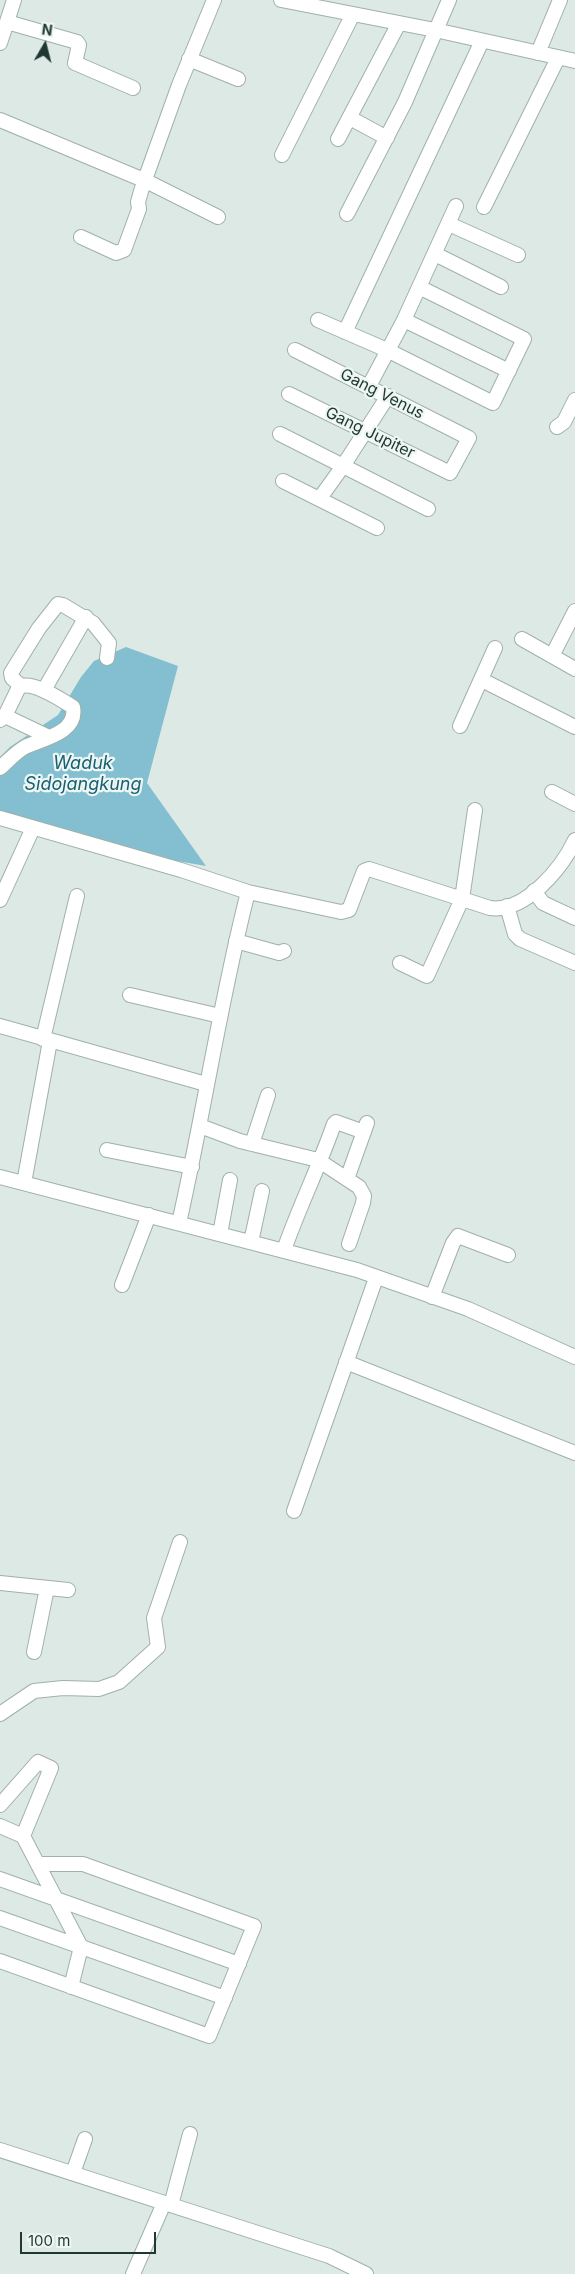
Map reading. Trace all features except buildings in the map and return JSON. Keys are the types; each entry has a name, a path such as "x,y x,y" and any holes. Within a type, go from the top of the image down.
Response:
{"street":[{"path":"0,43 14,0"},
{"path":"81,237 116,253 123,252 139,209 138,202 189,59 214,0"},
{"path":"280,0 304,2 398,25 435,30 575,62"},
{"path":"347,214 405,102 449,0"},
{"path":"538,53 560,0"},
{"path":"282,155 353,14"},
{"path":"7,22 77,42 76,63 132,88"},
{"path":"338,139 398,25"},
{"path":"345,332 482,41"},
{"path":"484,207 558,58"},
{"path":"189,59 238,79"},
{"path":"350,118 387,138"},
{"path":"0,120 146,181 218,217"},
{"path":"369,386 404,320 456,206"},
{"path":"449,224 518,255"},
{"path":"435,254 501,287"},
{"path":"318,320 387,350 493,403 524,339 419,287"},
{"path":"404,320 509,371"},
{"name":"Gang Venus","path":"295,350 469,438 450,473"},
{"name":"Gang Jupiter","path":"289,394 366,430 450,473"},
{"path":"320,498 344,466 388,396"},
{"path":"556,427 564,422 575,400"},
{"path":"280,434 428,509"},
{"path":"283,481 377,528"},
{"path":"0,768 23,748 63,731 69,724 74,711 73,707 44,690 21,686 12,678 11,673 56,606 63,605 86,617 109,643 107,658"},
{"path":"552,656 575,611"},
{"path":"44,690 86,617"},
{"path":"522,638 575,669"},
{"path":"460,726 495,648"},
{"path":"482,680 575,727"},
{"path":"21,686 3,718 49,737"},
{"path":"552,792 575,804"},
{"path":"400,963 427,976 462,899 475,810"},
{"path":"0,818 181,870 248,892 341,912 349,910 364,871 370,869 490,908 497,909 519,903 547,882 569,853 575,840"},
{"path":"0,900 32,828"},
{"path":"534,891 543,903 575,918"},
{"path":"178,1223 192,1167 206,1084 248,892"},
{"path":"24,1183 47,1040 77,896"},
{"path":"507,906 516,934 520,939 575,962"},
{"path":"236,941 279,953 284,951"},
{"path":"130,995 220,1016"},
{"path":"0,1026 206,1084"},
{"path":"252,1144 268,1095"},
{"path":"284,1250 294,1220 321,1162 336,1122 366,1127 347,1179"},
{"path":"200,1126 252,1144 321,1162 359,1187 364,1196 363,1203 349,1244"},
{"path":"107,1150 192,1167"},
{"path":"0,1177 284,1250 376,1278 468,1309 575,1357"},
{"path":"220,1234 230,1180"},
{"path":"251,1242 262,1191"},
{"path":"122,1285 149,1215"},
{"path":"432,1297 453,1243 458,1236 508,1255"},
{"path":"294,1511 376,1278"},
{"path":"346,1362 575,1454"},
{"path":"1,1710 34,1691 63,1688 99,1689 119,1682 158,1647 154,1618 180,1542"},
{"path":"0,1582 68,1590"},
{"path":"34,1652 48,1588"},
{"path":"0,1805 38,1762 51,1768 23,1836"},
{"path":"0,1826 23,1836 81,1947 71,1987"},
{"path":"0,1961 209,2036 254,1926 83,1864 38,1864"},
{"path":"0,1879 239,1964"},
{"path":"0,1918 225,1998"},
{"path":"133,2274 167,2204 190,2134"},
{"path":"73,2173 85,2140"},
{"path":"0,2150 329,2256 366,2274"}],"water":[{"name":"Waduk Sidojangkung","path":"126,647 178,666 147,783 206,866 114,850 0,818 0,757 10,747 58,715 81,677 94,661"}]}
